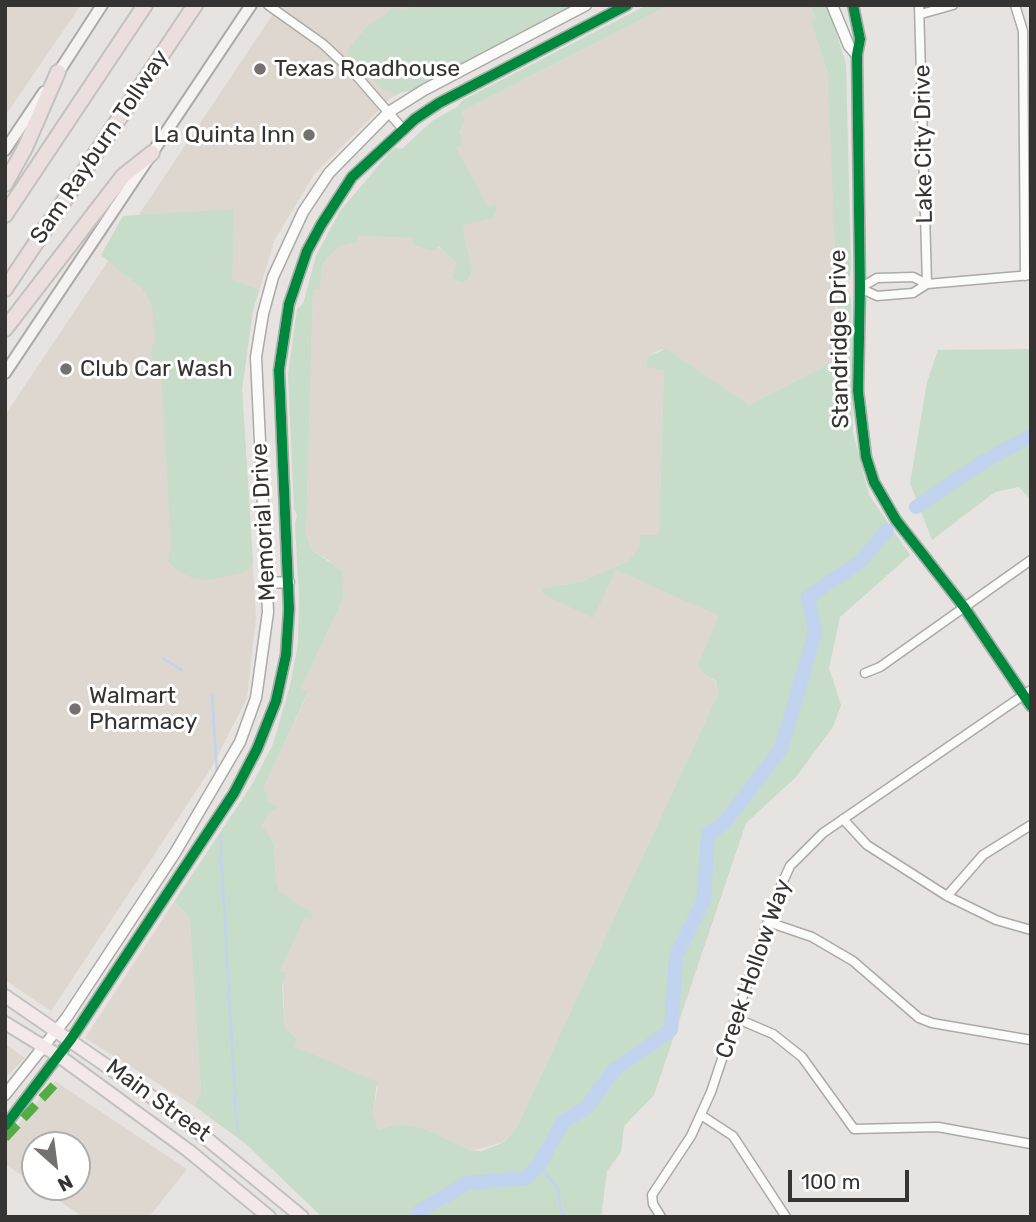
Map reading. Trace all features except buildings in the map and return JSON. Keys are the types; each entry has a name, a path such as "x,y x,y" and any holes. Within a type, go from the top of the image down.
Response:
{"highway":[{"name":"Sam Rayburn Tollway","path":"5,215 145,5"},
{"name":"Sam Rayburn Tollway","path":"5,289 195,5"},
{"path":"5,184 25,149 58,72"},
{"path":"5,329 123,176 152,153"}],"main road":[{"path":"5,150 102,5"},
{"path":"5,373 251,5"},
{"name":"Main Street","path":"5,996 178,1115 302,1217"},
{"name":"Main Street","path":"5,1023 59,1056 198,1159 269,1217"}],"street":[{"path":"268,5 323,44 402,128"},
{"name":"Memorial Drive","path":"5,1095 57,1030 148,894 240,742 256,698 264,656 268,612 256,391 263,314 285,246 303,212 329,173 389,112 434,85 586,5"},
{"name":"Memorial Drive","path":"5,1126 71,1039 234,793 257,749 276,701 286,655 289,582 279,370 289,304 307,251 334,202 352,177 402,128 439,103 626,5"},
{"name":"Standridge Drive","path":"832,5 849,46 857,55"},
{"name":"Standridge Drive","path":"853,5 860,38 857,55 860,288 858,391 869,469 896,520 1027,693 1031,706"},
{"path":"920,10 953,5"},
{"path":"860,288 877,296 912,293 927,284 1028,276 1023,31 1015,5"},
{"name":"Lake City Drive","path":"920,10 927,284"},
{"path":"860,288 877,278 913,277 927,284"},
{"path":"864,673 880,667 1031,560"},
{"path":"265,583 289,582"},
{"name":"Creek Hollow Way","path":"661,1217 653,1204 652,1195 701,1115 738,1019 781,881 790,866 809,844 1027,693"},
{"path":"844,819 867,845 947,896 996,920 1031,930"},
{"path":"947,896 983,855 1031,825"},
{"path":"148,894 162,903"},
{"path":"768,922 812,937 853,961 919,1018 932,1023 1031,1040"},
{"path":"738,1019 774,1034 802,1057 854,1129 937,1127 1031,1144"},
{"path":"701,1115 733,1136 786,1217"}],"shaded area":[{"path":"5,5 81,5 5,116"},
{"path":"279,5 567,5 391,98 315,173 275,239 253,310 242,389 256,618 247,698 212,767 51,1011 5,980 5,415"},
{"path":"669,5 809,5 816,19 811,22 828,73 834,166 836,360 749,405 661,349 649,356 664,370 659,536 627,562 588,579 616,570 720,616 698,664 701,672 715,681 718,694 517,1127 503,1142 472,1151 425,1129 402,1124 378,1129 373,1114 378,1087 295,1047 298,1040 285,1028 283,979 280,971 305,917 311,919 280,892 276,882 274,843 261,826 268,814 278,808 268,800 264,787 308,693 301,688 343,599 330,561 312,550 306,534 313,290 320,290 322,266 340,246 358,242 358,236 414,238 414,245 437,246 458,262 469,256 462,225 476,219 488,208 456,147 464,122 461,112","holes":["578,582 543,594 542,588"]},
{"path":"174,902 189,917 190,922 201,1092 194,1106 85,1038"},
{"path":"5,1044 25,1058 5,1078"},
{"path":"55,1081 187,1169 149,1217 83,1217 60,1201 91,1201 91,1131 21,1131 21,1175 5,1164 5,1140"}],"green space":[{"path":"420,5 576,5 416,90 395,93 384,90 352,62 348,50 367,27 393,8 406,10"},
{"path":"647,5 669,5 461,112 465,120 460,132 462,144 456,147 488,207 495,205 497,210 492,218 462,225 471,272 468,279 462,282 453,278 457,262 438,246 433,251 414,245 413,238 358,236 358,242 340,246 327,258 322,266 320,290 313,290 306,534 312,550 342,571 343,599 301,688 308,692 264,787 268,800 278,808 268,814 262,826 274,843 276,882 280,892 313,914 311,919 305,917 280,971 286,974 282,986 285,1028 298,1040 295,1047 377,1082 373,1114 378,1129 402,1124 425,1129 472,1151 482,1151 504,1142 517,1127 718,694 716,681 701,672 698,664 719,616 616,570 593,618 543,594 542,588 581,582 627,562 639,549 641,535 659,535 664,370 646,367 649,356 666,349 749,405 836,360 837,305 846,295 851,297 853,432 869,495 910,555 840,617 829,668 841,705 833,727 796,777 746,823 654,1095 624,1126 621,1152 607,1171 601,1217 322,1217 246,1144 194,1106 201,1092 190,922 188,916 174,902 253,783 273,744 290,686 298,644 299,595 288,374 297,309 303,304 316,256 340,211 390,152 395,148 402,149 432,121 457,107 463,100"},
{"path":"809,5 827,5 846,64 851,268 850,277 844,280 836,279 828,73 811,22 816,18"},
{"path":"234,209 232,279 259,290 253,310 242,389 253,563 245,572 209,580 195,579 178,571 168,561 171,543 161,367 150,355 155,339 152,304 142,288 101,255 123,216"},
{"path":"1031,349 1031,500 1019,487 995,492 932,540 910,483 927,382 938,350"}],"waterway":[{"path":"916,507 983,462 1031,436"},
{"path":"418,1217 420,1211 467,1183 525,1178 539,1165 563,1122 587,1107 614,1070 671,1030 676,956 704,900 708,834 724,823 781,749 815,633 808,597 860,562 887,530"},
{"path":"164,659 182,670"},
{"path":"212,694 217,773"},
{"path":"220,836 237,1131"},
{"path":"539,1165 558,1189 561,1211 565,1217"}],"marked path":[{"path":"5,1138 56,1083"}],"cycle path":[{"path":"5,1126 71,1039 234,793 257,749 276,701 286,655 289,609 279,370 289,304 307,251 321,225 352,177 415,119 439,103 627,5"},
{"path":"853,5 860,39 857,55 860,288 858,391 866,457 874,482 896,520 964,607 1031,706"}],"place":[{"name":"Texas Roadhouse","path":"260,69"},
{"name":"La Quinta Inn","path":"309,135"},
{"name":"Club Car Wash","path":"66,369"},
{"name":"Walmart Pharmacy","path":"75,709"}]}
